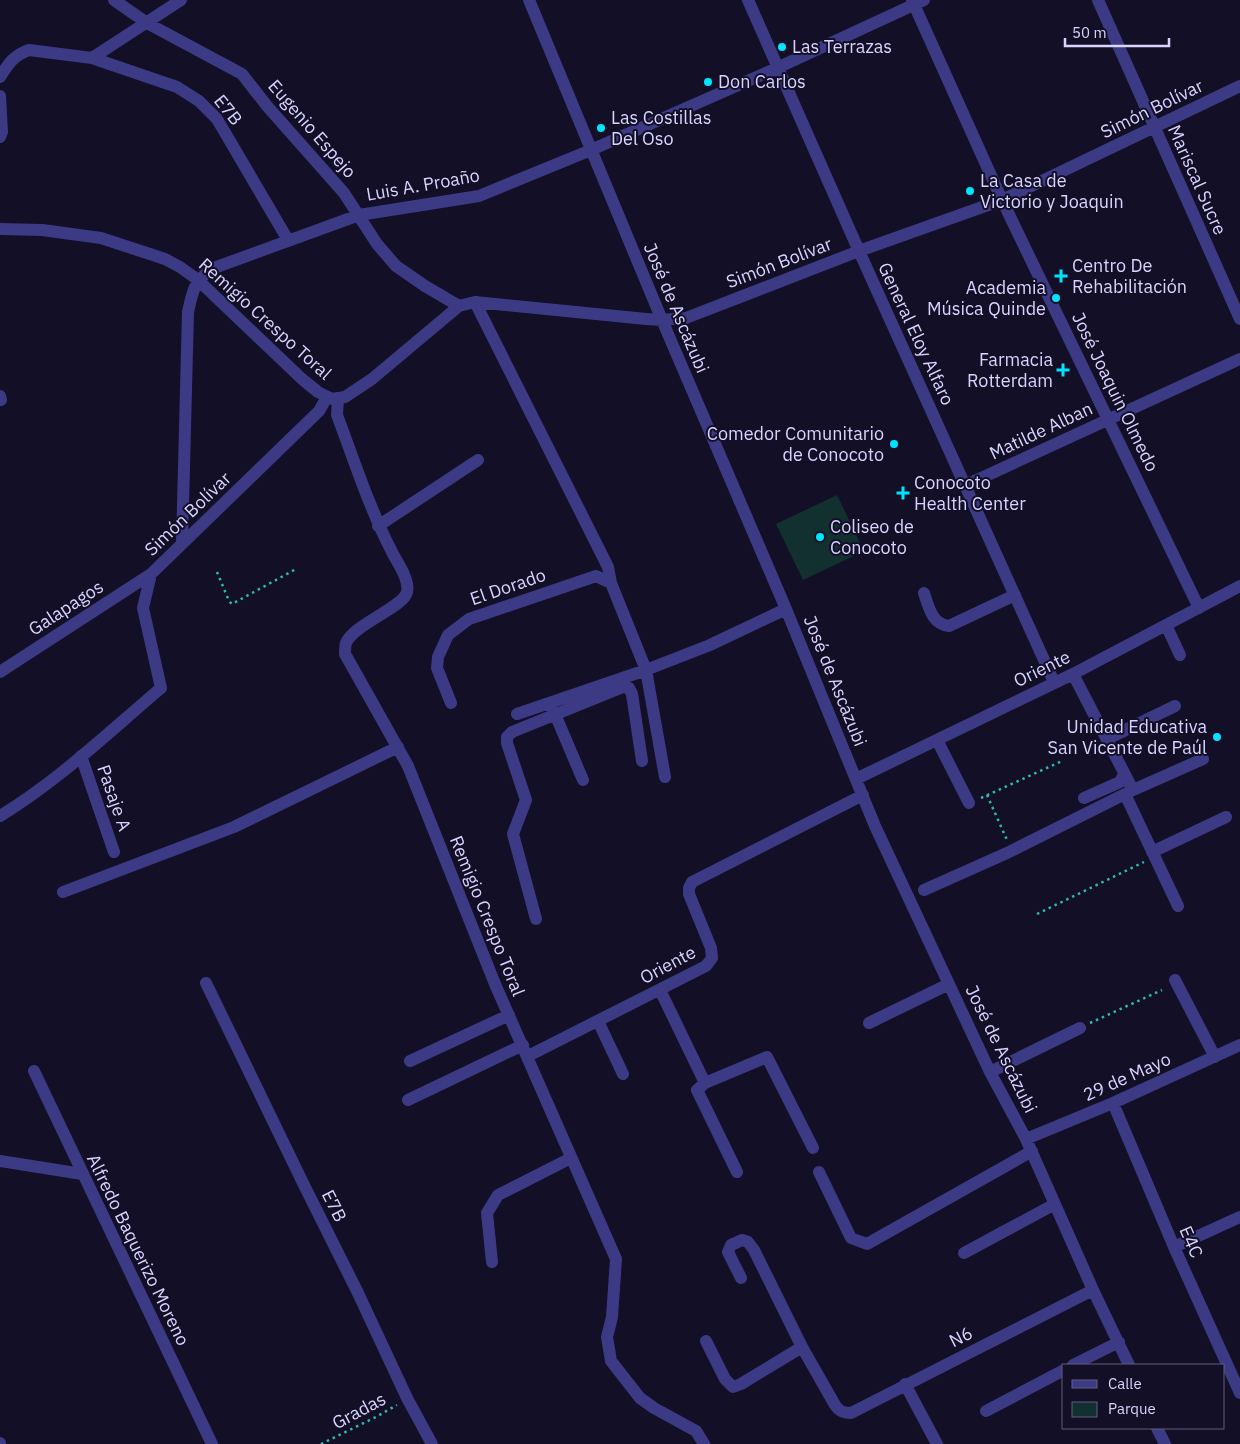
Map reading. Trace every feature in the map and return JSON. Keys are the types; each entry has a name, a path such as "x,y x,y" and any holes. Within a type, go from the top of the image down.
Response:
{"street":[{"name":"Eugenio Espejo","path":"114,0 147,23 242,74 267,106 344,193 377,244 396,266 459,306"},
{"path":"92,58 181,0"},
{"name":"General Eloy Alfaro","path":"748,0 1054,682"},
{"name":"Mariscal Sucre","path":"1098,0 1240,319"},
{"name":"Luis A. Proaño","path":"198,280 211,269 359,214 479,196 591,150 777,68 917,1"},
{"name":"José Joaquin Olmedo","path":"917,1 1002,200 1199,608"},
{"name":"José de Ascázubi","path":"534,2 591,150 786,609 875,826 990,1072 1029,1145 1093,1290 1129,1364"},
{"name":"E7B","path":"0,77 19,53 29,50 92,58 177,87 199,101 217,119 288,240"},
{"name":"Simón Bolívar","path":"0,816 17,806 81,756 161,688 143,608 151,574 332,398 345,397 372,379 459,306 475,302 662,320 686,318 859,251 1002,200 1240,86"},
{"path":"0,96 2,132 0,137"},
{"name":"Remigio Crespo Toral","path":"0,230 42,230 101,238 165,259 198,280 302,379 332,398 378,526 406,581 407,593 402,600 349,638 345,644 345,654 408,766 509,1015 616,1260 612,1317 607,1337 611,1361 640,1398 654,1408 696,1431 704,1444"},
{"path":"182,544 188,312 192,293 198,280"},
{"path":"475,302 608,567 611,583 646,670 665,776"},
{"name":"Matilde Alban","path":"966,485 1240,359"},
{"path":"378,526 478,460"},
{"name":"Galapagos","path":"0,672 151,574"},
{"name":"El Dorado","path":"451,703 437,668 438,658 448,635 469,619 596,576 611,583"},
{"name":"Oriente","path":"856,779 1073,674 1240,586"},
{"path":"924,593 934,620 948,626 1015,594"},
{"path":"536,919 513,834 526,800 507,743 507,737 512,732 553,708 710,644 786,609"},
{"path":"1166,625 1180,655"},
{"path":"1073,674 1124,774 1153,854 1178,906"},
{"path":"517,714 553,708 622,687 628,688 632,694 642,761"},
{"path":"1107,740 1175,706"},
{"path":"553,708 583,780"},
{"path":"937,740 969,803"},
{"path":"63,892 234,827 398,747"},
{"name":"Pasaje A","path":"81,756 114,852"},
{"path":"924,890 1012,851 1129,792 1203,759"},
{"path":"1084,798 1120,782 1124,774"},
{"name":"Oriente","path":"408,1100 598,1021 701,970 709,964 712,958 711,948 689,894 688,888 692,882 863,795"},
{"path":"1153,854 1226,818"},
{"path":"1175,980 1215,1057"},
{"name":"E7B","path":"206,983 358,1293 407,1398 432,1444"},
{"path":"869,1023 949,984"},
{"path":"660,990 705,1083"},
{"path":"410,1061 509,1015"},
{"path":"598,1021 623,1074"},
{"path":"990,1072 1080,1028"},
{"name":"29 de Mayo","path":"819,1172 851,1238 867,1244 1029,1145 1113,1103 1240,1045"},
{"path":"736,1172 696,1090 705,1083 767,1057 813,1148"},
{"name":"Alfredo Baquerizo Moreno","path":"34,1071 212,1444"},
{"name":"E4C","path":"1113,1103 1174,1247 1239,1388"},
{"path":"492,1262 487,1213 498,1195 571,1158"},
{"path":"0,1161 82,1174"},
{"path":"964,1253 1055,1204"},
{"path":"1174,1247 1240,1218"},
{"path":"706,1341 725,1379 733,1387 802,1347 754,1250 748,1242 742,1240 731,1245 728,1252 741,1278"},
{"name":"N6","path":"802,1347 835,1405 843,1413 851,1413 1093,1290"},
{"path":"1075,1364 1119,1342"},
{"path":"986,1411 1062,1371"},
{"path":"905,1384 937,1444"},
{"path":"1158,1429 1165,1444"}],"path":[{"path":"217,572 232,604 296,569"},
{"path":"969,803 1062,761"},
{"path":"987,795 1012,851"},
{"path":"1037,914 1153,854"},
{"path":"1080,1028 1162,990"},
{"name":"Gradas","path":"322,1444 376,1417 407,1398"}],"green space":[{"name":"Coliseo de Conocoto","path":"837,495 864,551 803,580 776,524"}],"place":[{"name":"Las Terrazas","path":"782,47"},
{"name":"Don Carlos","path":"708,82"},
{"name":"Las Costillas Del Oso","path":"601,128"},
{"name":"La Casa de Victorio y Joaquin","path":"970,191"},
{"name":"Centro De Rehabilitación","path":"1061,276"},
{"name":"Academia Música Quinde","path":"1056,298"},
{"name":"Farmacia Rotterdam","path":"1063,370"},
{"name":"Comedor Comunitario de Conocoto","path":"894,444"},
{"name":"Conocoto Health Center","path":"903,493"},
{"name":"Coliseo de Conocoto","path":"820,537"},
{"name":"Unidad Educativa San Vicente de Paúl","path":"1217,737"}]}
